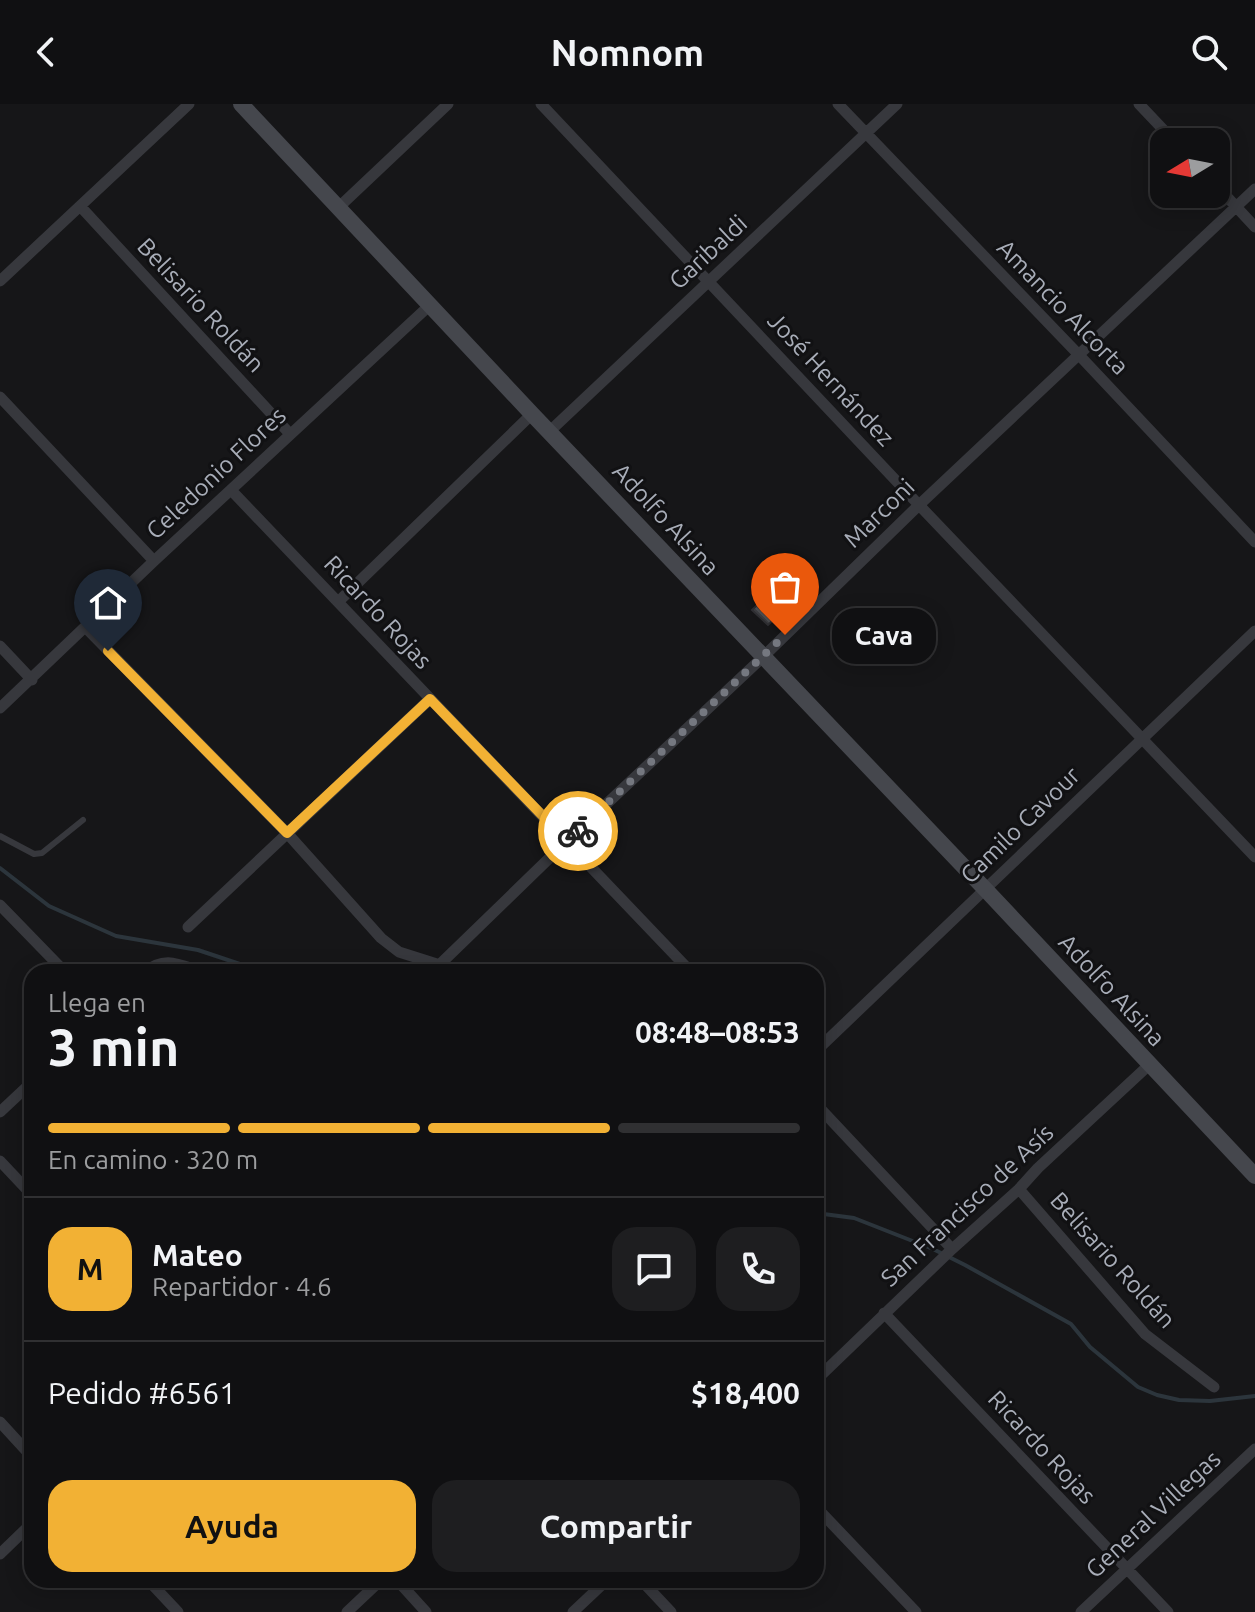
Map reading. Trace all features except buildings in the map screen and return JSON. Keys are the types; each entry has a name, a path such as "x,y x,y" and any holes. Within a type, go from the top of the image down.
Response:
{"street":[{"path":"2,274 189,104"},
{"name":"Adolfo Alsina","path":"241,104 1149,1065 1254,1171"},
{"path":"339,207 448,104"},
{"name":"José Hernández","path":"541,104 1255,857"},
{"name":"Amancio Alcorta","path":"838,104 1255,542"},
{"name":"Garibaldi","path":"550,431 897,104"},
{"path":"1139,104 1162,128"},
{"name":"Marconi","path":"440,964 919,505 1255,189"},
{"path":"1230,200 1255,227"},
{"name":"Belisario Roldán","path":"80,206 290,434"},
{"name":"Celedonio Flores","path":"0,708 430,305"},
{"path":"0,397 154,561"},
{"path":"339,601 532,414"},
{"name":"Ricardo Rojas","path":"231,490 683,964"},
{"path":"86,628 287,833 391,947 427,964"},
{"name":"Camilo Cavour","path":"824,1043 1255,631"},
{"path":"0,646 32,680"},
{"path":"188,927 430,699"},
{"path":"0,905 57,964"},
{"path":"155,964 177,964"},
{"name":"San Francisco de Asís","path":"824,1372 1149,1065"},
{"path":"0,1112 24,1090"},
{"path":"824,1113 951,1250"},
{"path":"0,1161 24,1186"},
{"name":"Belisario Roldán","path":"1019,1189 1145,1334 1214,1387"},
{"name":"Ricardo Rojas","path":"884,1313 1168,1612"},
{"path":"0,1422 24,1448"},
{"name":"General Villegas","path":"1081,1612 1255,1449"},
{"path":"824,1515 916,1612"},
{"path":"0,1554 24,1531"},
{"path":"156,1588 178,1612"},
{"path":"347,1612 372,1588"},
{"path":"404,1588 426,1612"},
{"path":"573,1612 598,1588"},
{"path":"648,1588 671,1612"}],"lane":[{"path":"0,836 34,854 42,853 83,820"}],"waterway":[{"path":"0,868 49,906 116,936 198,950 240,964"},
{"path":"824,1214 854,1218 965,1265 1071,1324 1090,1347 1138,1387 1179,1400 1210,1401 1255,1396"}],"way so far":[{"path":"578,831 785,635"}],"place":[{"name":"Cava","path":"785,635"}],"route":[{"path":"108,651 287,833 430,699 567,841 578,831"}]}
